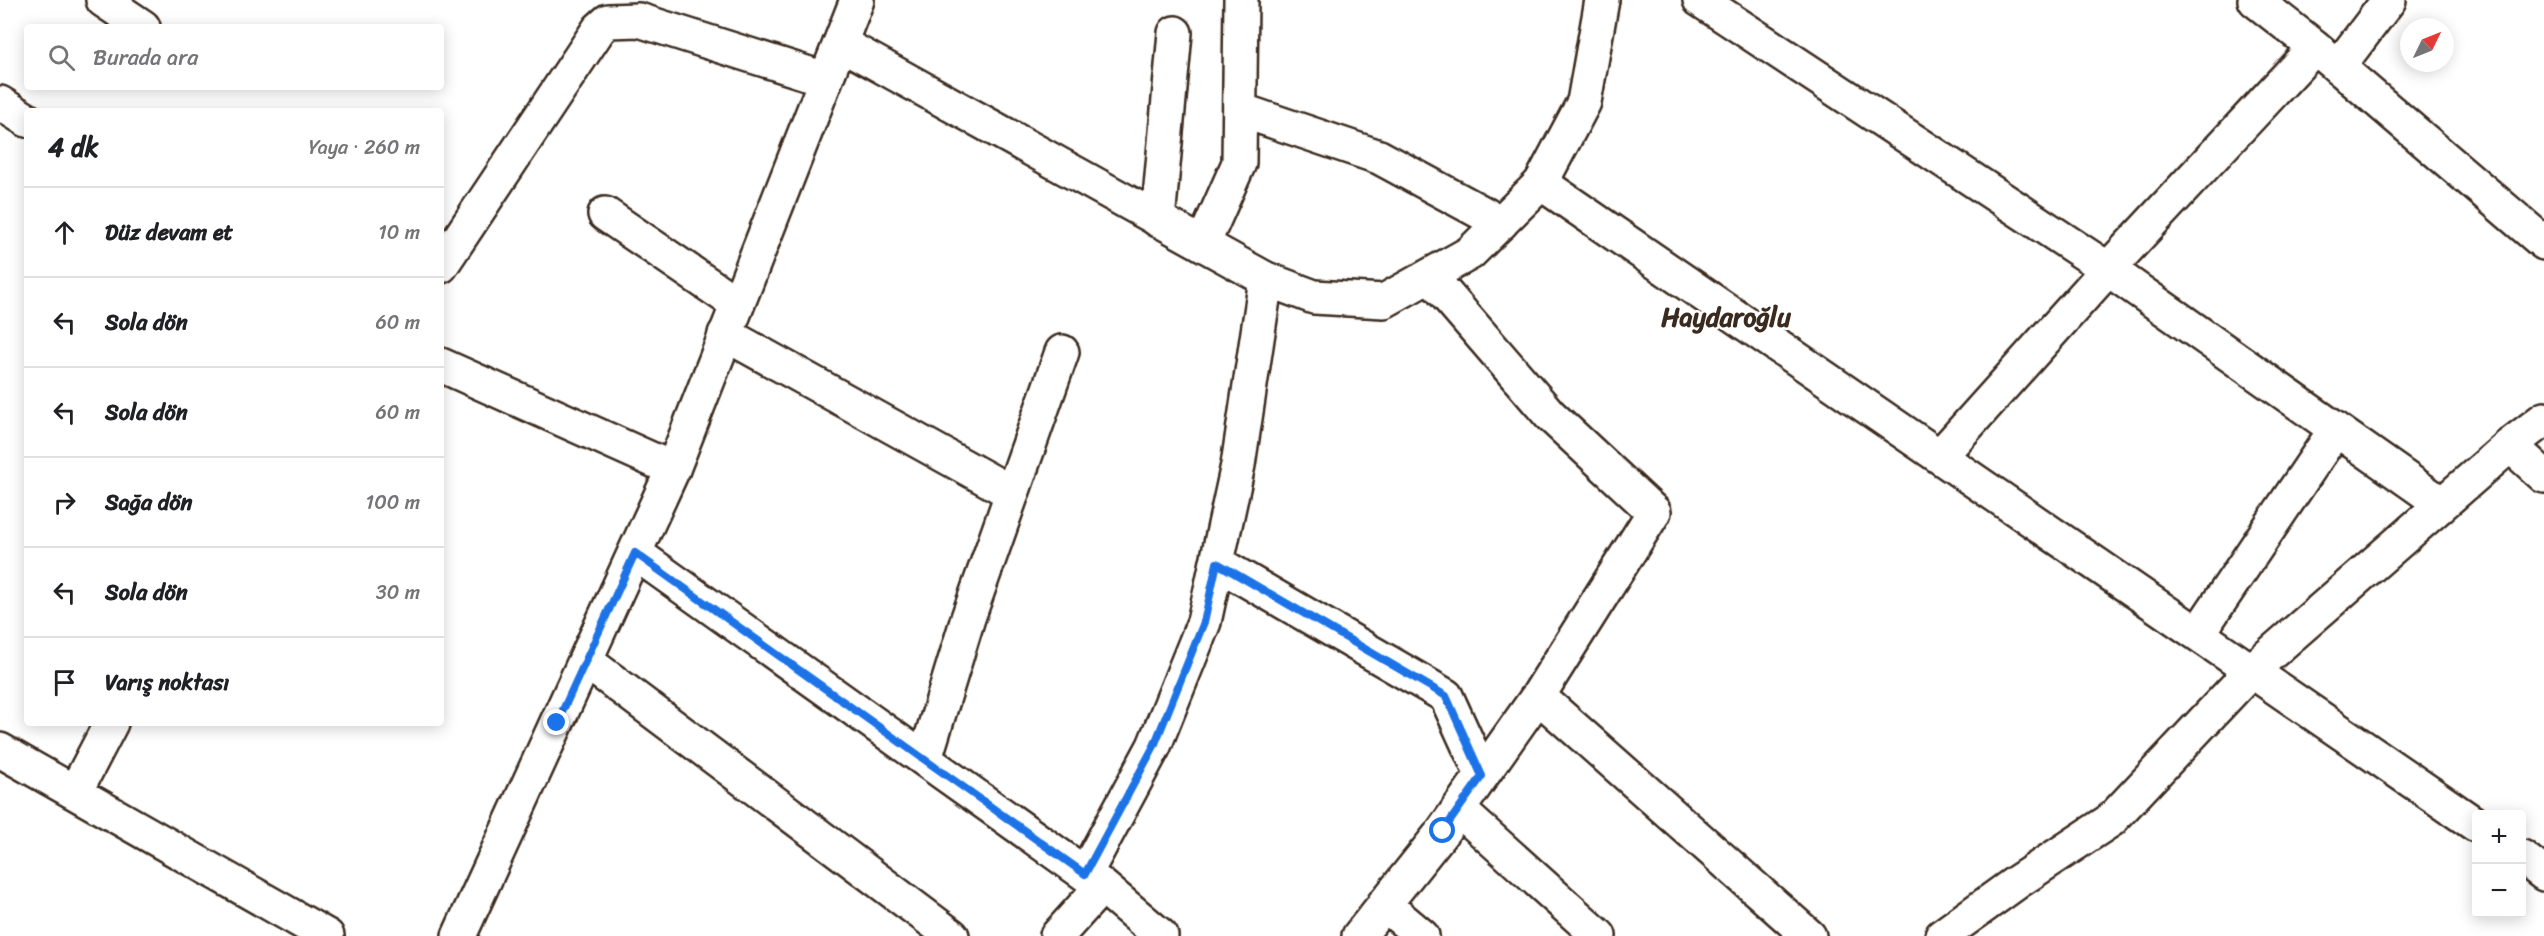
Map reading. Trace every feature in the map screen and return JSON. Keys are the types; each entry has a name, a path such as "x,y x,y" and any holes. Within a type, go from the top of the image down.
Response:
{"street":[{"path":"103,0 139,24"},
{"path":"464,934 673,469 857,0"},
{"path":"1203,244 1239,163 1241,0"},
{"path":"840,43 1266,279 1314,297 1384,300 1470,254 1541,183 1584,102 1602,0"},
{"path":"1700,0 2108,269 2442,504"},
{"path":"2254,0 2326,57 2544,243"},
{"path":"1941,455 2108,269 2326,57 2389,0"},
{"path":"444,262 599,29 608,21 639,20 825,79"},
{"path":"1158,220 1175,33"},
{"path":"0,103 24,118"},
{"path":"1240,110 1379,157 1501,223"},
{"path":"1541,183 2253,669 2472,822"},
{"path":"606,214 737,304"},
{"path":"1359,936 1458,809 1538,696 1654,512 1550,415 1430,276"},
{"path":"1057,936 1093,880 1154,746 1204,622 1238,465 1266,279"},
{"path":"725,334 1012,493"},
{"path":"925,759 968,618 1062,352"},
{"path":"444,366 673,469"},
{"path":"1942,936 2017,882 2111,820 2253,669 2442,504 2544,419"},
{"path":"2199,632 2336,429"},
{"path":"2511,445 2544,476"},
{"path":"635,553 1093,880 1161,936"},
{"path":"1217,563 1446,696 1482,776"},
{"path":"586,661 952,936"},
{"path":"1538,696 1809,936"},
{"path":"75,792 109,726"},
{"path":"0,750 327,936"},
{"path":"1458,809 1599,936"},
{"path":"2526,860 2544,873"},
{"path":"1384,904 1422,936"}],"district":[{"name":"Haydaroğlu","path":"1726,317"}],"route":[{"path":"557,723 635,553 1085,874 1154,746 1204,622 1217,563 1446,696 1482,776 1443,831"}]}
